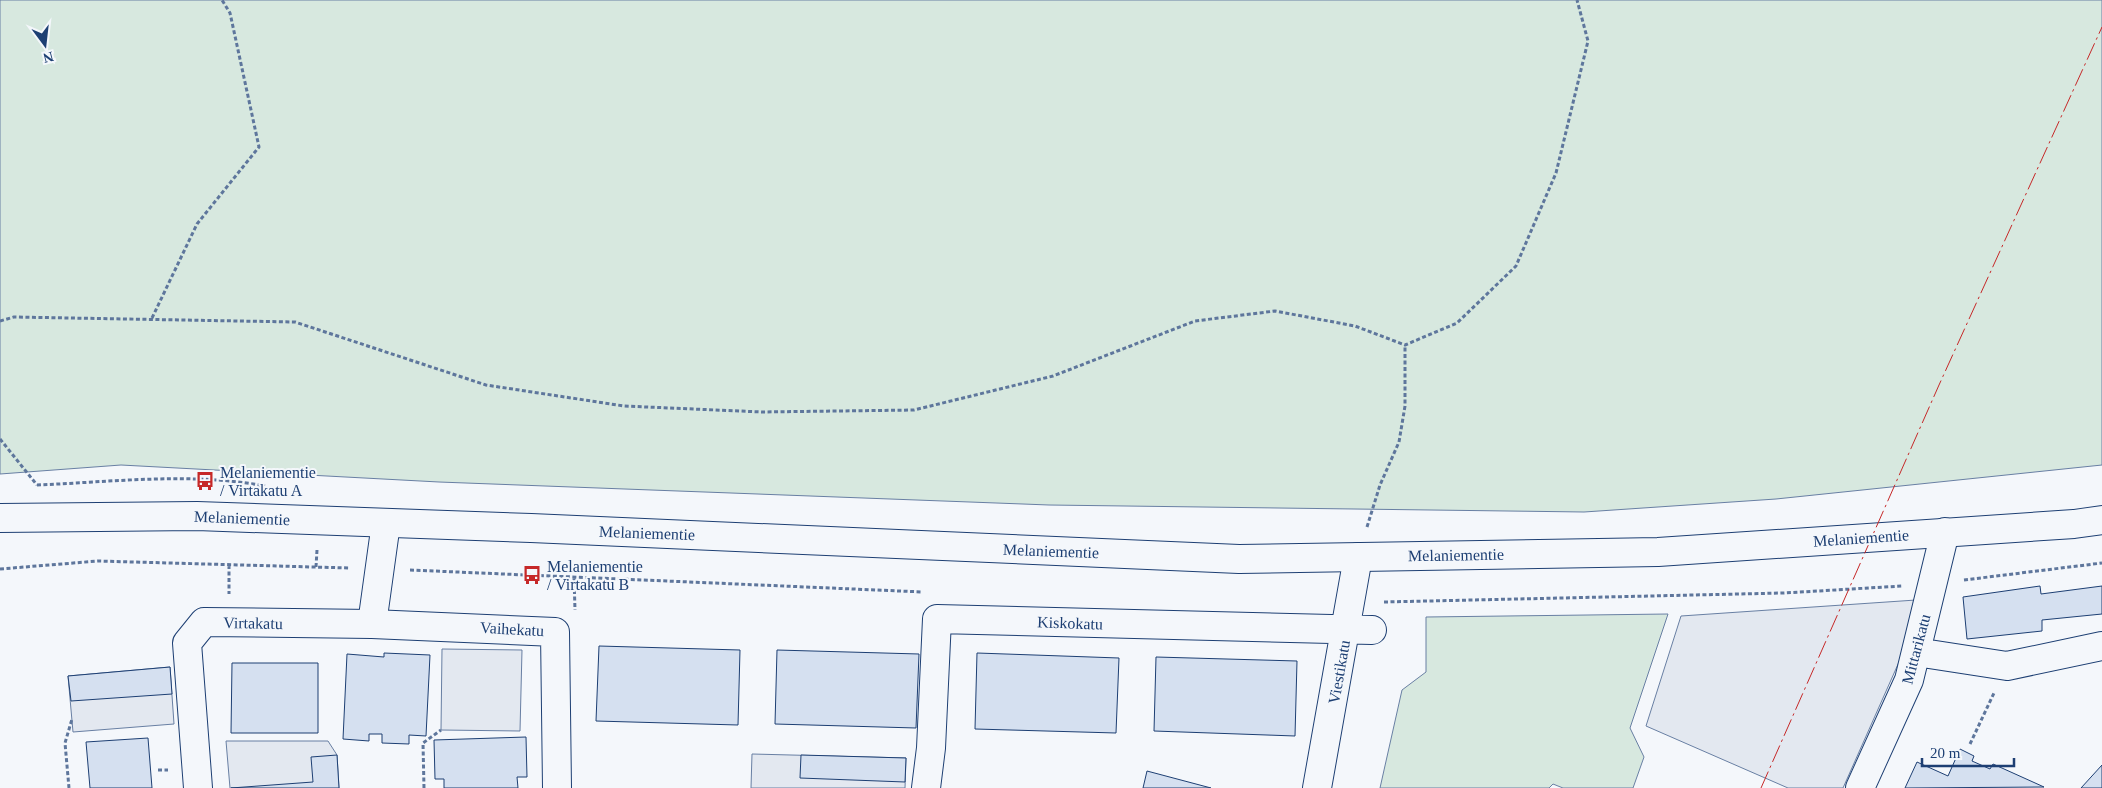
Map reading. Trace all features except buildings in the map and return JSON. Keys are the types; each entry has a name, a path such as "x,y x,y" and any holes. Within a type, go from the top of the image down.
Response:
{"main road":[{"name":"Melaniementie","path":"0,518 197,516 1239,559 1658,552 2074,524 2102,520"},
{"path":"372,624 386,523"},
{"name":"Mittarikatu","path":"1860,788 1909,680 1945,532"},
{"name":"Viestikatu","path":"1318,788 1359,631 1351,603 1358,557"},
{"name":"Kiskokatu","path":"926,788 931,748 937,619 1359,631"},
{"name":"Virtakatu","path":"198,788 187,643 204,622 372,624"},
{"name":"Vaihekatu","path":"372,624 555,632 557,788"},
{"path":"1916,652 2007,666 2102,646"}],"path":[{"path":"152,318 197,224 259,147 230,13 222,0"},
{"path":"0,321 14,317 295,322 486,385 624,406 762,412 914,410 1053,376 1195,321 1275,311 1355,326 1405,345 1457,323 1516,266 1556,173 1588,41 1576,0"},
{"path":"1358,557 1380,486 1398,442 1405,406 1405,345"},
{"path":"0,439 64,518"},
{"path":"37,485 175,480"},
{"path":"0,569 98,561 380,569 926,592"},
{"path":"1351,603 1783,593 1933,584 2102,563"},
{"path":"1970,744 2007,666"},
{"path":"70,788 65,743 72,719"},
{"path":"424,788 423,743 441,730"}],"shaded area":[{"path":"0,0 2102,0 2102,465 1776,499 1584,512 1049,505 439,482 121,465 0,474"},
{"path":"1916,600 1899,662 1843,788 1788,788 1646,726 1681,616"},
{"path":"1668,614 1630,728 1644,757 1633,788 1563,788 1553,784 1549,788 1380,788 1402,690 1426,672 1426,617"},
{"path":"442,649 522,650 520,731 441,730"},
{"path":"170,667 174,724 73,732 68,676"},
{"path":"226,741 328,741 337,755 339,788 230,788"},
{"path":"752,754 906,758 905,788 751,788"}],"power":[{"path":"1761,788 1939,385 2102,27"}],"place":[{"name":"Melaniementie / Virtakatu A","path":"205,481"},
{"name":"Melaniementie / Virtakatu B","path":"532,575"}]}
